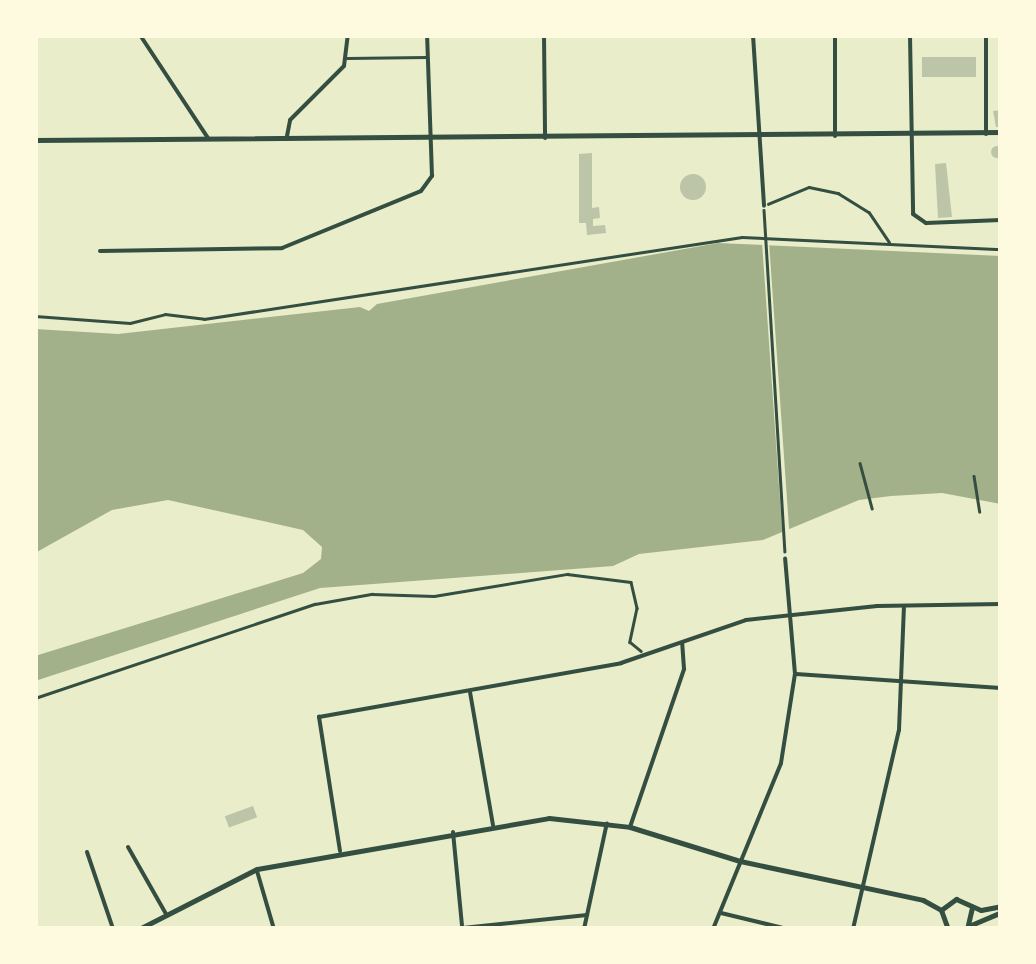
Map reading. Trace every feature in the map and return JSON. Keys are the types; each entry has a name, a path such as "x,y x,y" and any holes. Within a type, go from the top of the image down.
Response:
{"street":[{"path":"140,35 208,138"},
{"path":"288,138 290,120 347,58 348,35"},
{"path":"100,251 282,248 421,191 432,176 427,35"},
{"path":"544,35 545,138"},
{"path":"753,35 764,206"},
{"path":"835,35 835,136"},
{"path":"910,35 910,203 919,220 1001,220"},
{"path":"986,35 987,134"},
{"path":"35,140 1001,134"},
{"path":"713,929 781,763 795,674 786,558"},
{"path":"340,851 319,717 622,663 746,620 904,606 1001,604"},
{"path":"852,929 898,739 904,606"},
{"path":"630,827 684,669 682,642"},
{"path":"795,674 1001,688"},
{"path":"470,690 493,825"},
{"path":"140,929 257,869 340,851 550,818 630,827 740,861 922,900 941,910"},
{"path":"584,929 606,822"},
{"path":"453,832 462,928"},
{"path":"128,847 166,914"},
{"path":"86,852 113,929"},
{"path":"257,869 274,929"},
{"path":"941,910 956,899 972,907 1001,909"},
{"path":"969,927 972,907"},
{"path":"969,927 1001,909"},
{"path":"941,910 944,927"},
{"path":"721,914 787,929"},
{"path":"453,929 587,915"}],"lane":[{"path":"347,58 428,57"}],"path":[{"path":"786,558 764,206 803,189 822,189 869,212 889,243"},
{"path":"35,316 130,324 165,314 204,319 742,237 1001,249"},
{"path":"860,463 872,508"},
{"path":"974,476 980,512"},
{"path":"35,698 332,600 434,596 587,572 635,587 637,630 630,642 643,654"}],"shaded area":[{"path":"718,243 1001,256 1001,504 942,493 891,496 859,500 763,540 639,554 613,566 320,588 35,681 35,656 303,573 321,559 322,547 303,530 168,500 112,510 35,553 35,329 118,334 360,307 369,311 377,304"}],"pier":[{"path":"762,242 769,242 790,536 783,537"}],"building":[{"path":"922,57 976,57 976,77 922,77"},
{"path":"1001,110 1001,127 996,127 993,111"},
{"path":"997,146 1003,152 997,158 991,152"},
{"path":"592,153 592,208 599,207 600,218 593,219 593,226 605,225 606,233 587,235 586,223 579,223 579,154"},
{"path":"946,163 952,217 938,218 935,164"},
{"path":"693,174 702,178 706,187 702,196 693,200 684,196 680,187 684,178"},
{"path":"253,806 257,817 229,828 225,816"}]}
